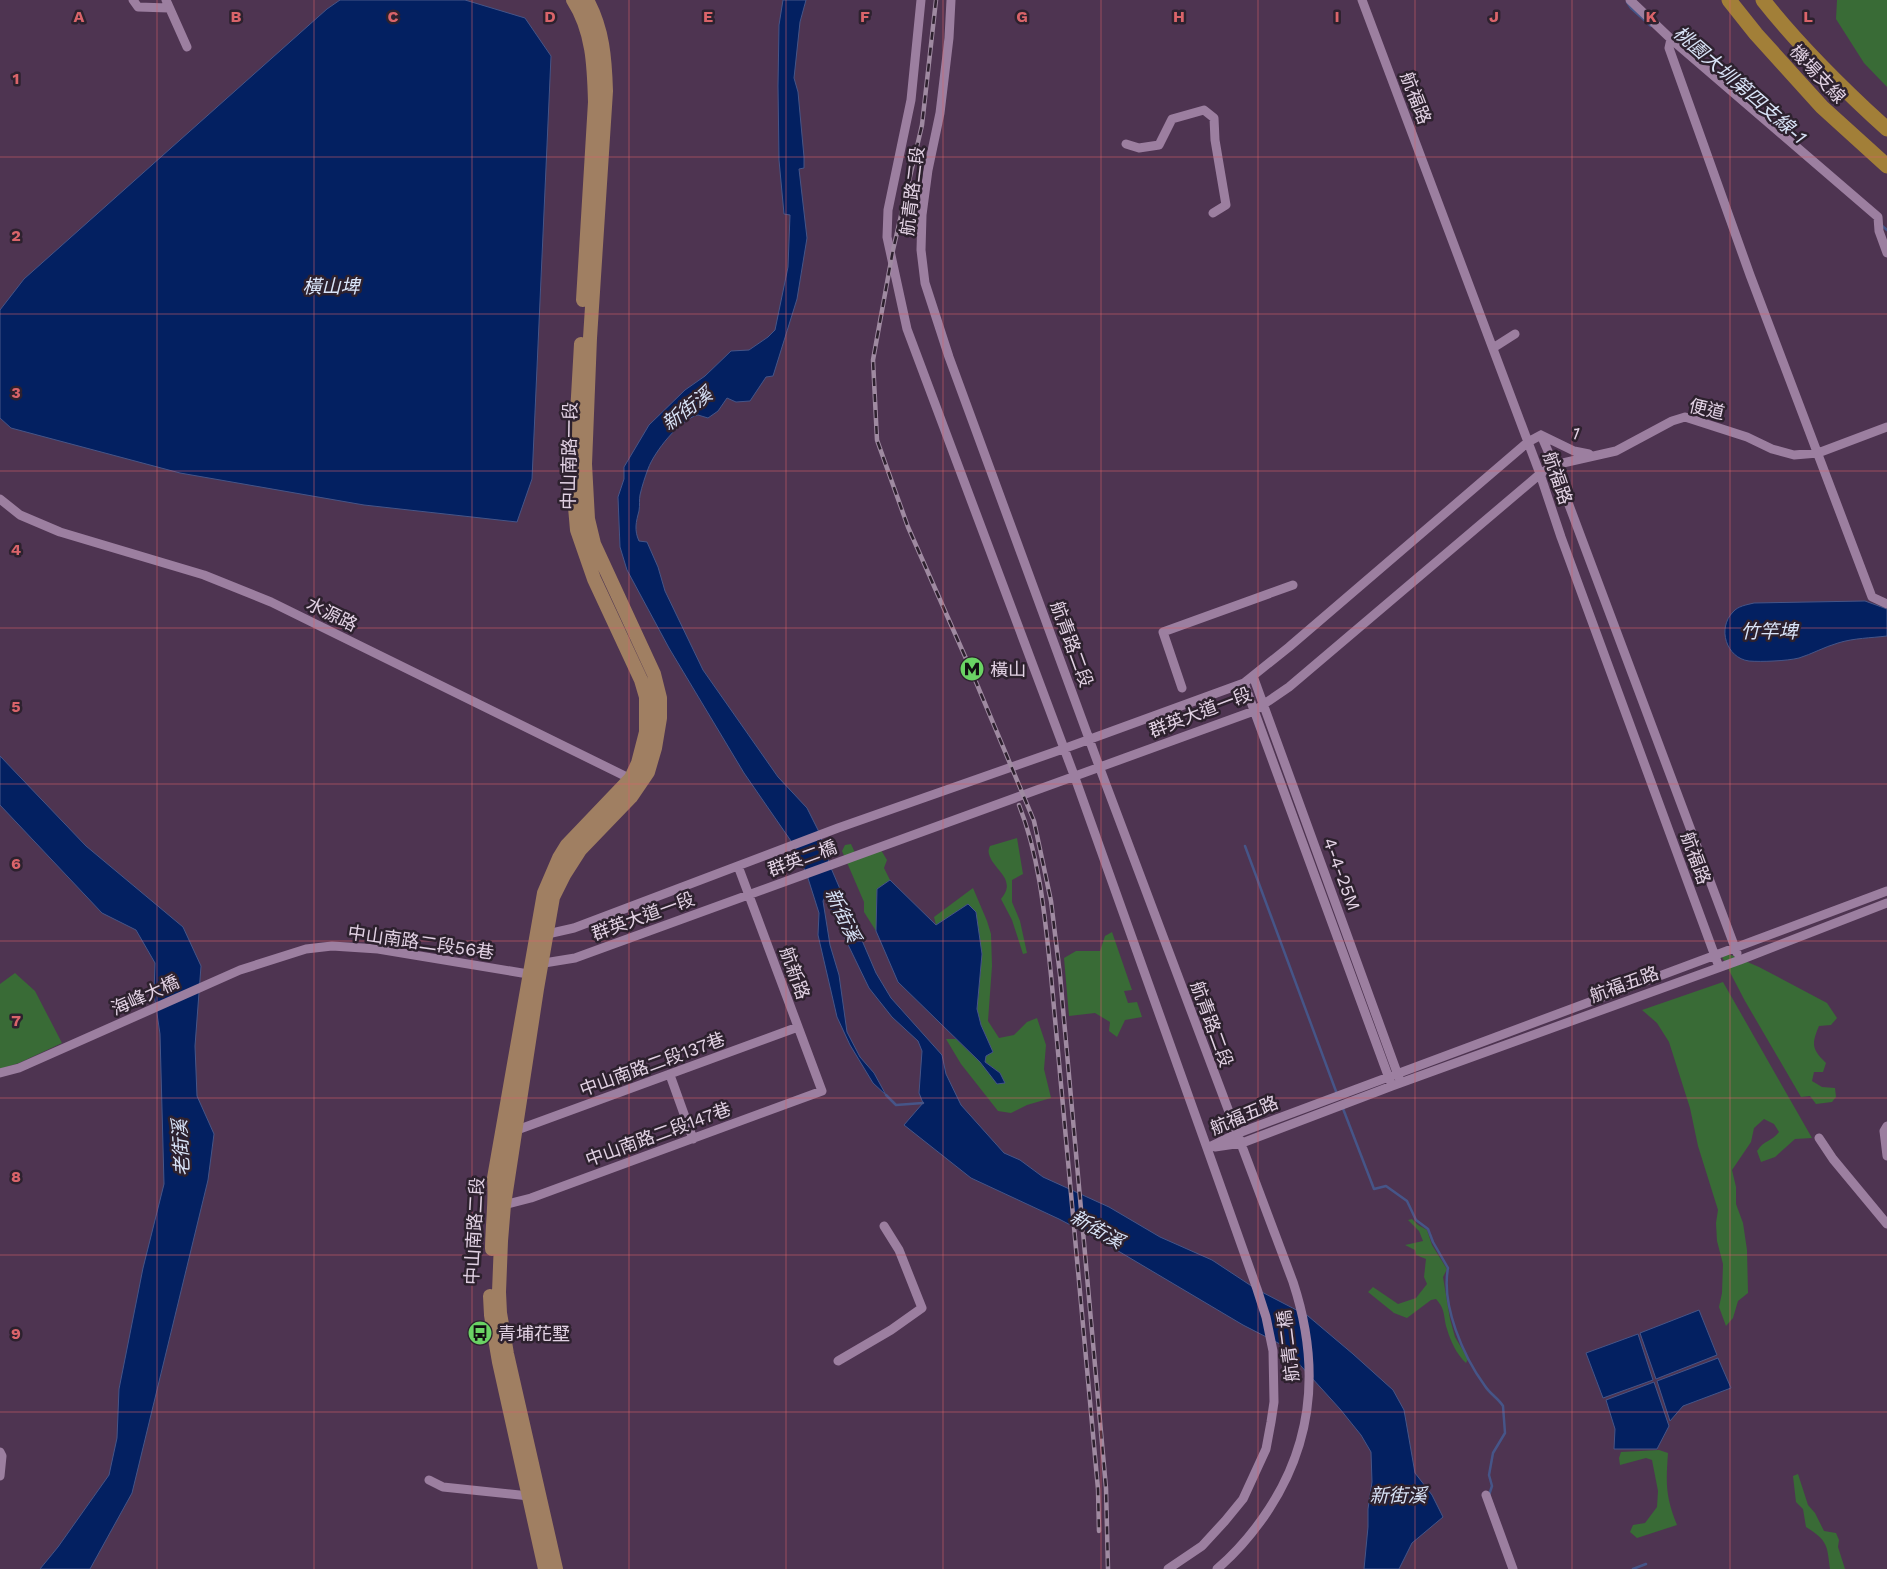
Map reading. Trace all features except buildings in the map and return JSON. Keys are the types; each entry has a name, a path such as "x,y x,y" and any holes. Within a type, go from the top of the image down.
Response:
{"highway":[{"name":"機場支線","path":"1729,0 1756,34 1822,107 1887,166"},
{"name":"機場支線","path":"1763,0 1783,25 1846,92 1887,129"}],"main road":[{"name":"中山南路一段","path":"548,895 580,850 630,797 646,732 646,697 641,680 594,579 577,530 574,505 573,484 595,102 589,34 573,0"},
{"name":"中山南路一段","path":"586,0 595,15 602,38 606,91 590,338 585,464 588,519 594,544 654,674 660,698 660,718 655,748 648,772 635,782"},
{"name":"中山南路二段","path":"548,895 536,970 517,1130 504,1205 500,1313 507,1354 556,1569"},
{"name":"中山南路二段","path":"536,970 494,1178 496,1195 492,1215 490,1291 491,1315 499,1362 545,1569"}],"street":[{"path":"133,0 138,7 167,4 187,47"},
{"name":"航青路二段","path":"922,0 911,100 888,210 887,237 910,337 1074,775 1245,1256"},
{"name":"航青路二段","path":"951,0 949,38 940,113 928,170 922,215 921,250 925,283 949,358 1099,766 1293,1282"},
{"name":"航福路","path":"1362,0 1540,474 1561,537 1719,967"},
{"path":"1630,0 1671,39 1878,217 1879,231 1887,252"},
{"path":"1671,39 1669,48 1750,275 1872,597 1887,604"},
{"path":"1126,144 1139,148 1159,145 1172,119 1204,110 1214,118 1215,140 1226,205 1213,213"},
{"path":"1493,348 1515,334"},
{"name":"便道","path":"1592,455 1616,450 1672,421 1685,417 1747,437 1794,455 1818,453 1887,427"},
{"name":"群英大道一段","path":"838,828 1244,683 1528,442 1541,435"},
{"name":"航福路","path":"1541,435 1554,465 1740,960"},
{"name":"1","path":"1541,435 1574,451 1592,455"},
{"name":"1","path":"1554,465 1592,455"},
{"name":"群英大道一段","path":"850,858 1254,711 1263,706 1290,687 1540,474 1554,465"},
{"name":"水源路","path":"0,499 20,515 60,532 204,575 271,602 635,782"},
{"path":"1182,688 1163,632 1293,585"},
{"name":"4-4-25M","path":"1253,676 1396,1085"},
{"name":"4-4-25M","path":"1244,683 1393,1075"},
{"name":"群英二橋","path":"755,859 838,828"},
{"name":"群英二橋","path":"765,890 850,858"},
{"name":"群英大道一段","path":"541,935 574,928 755,859"},
{"name":"航新路","path":"738,866 822,1091"},
{"name":"群英大道一段","path":"536,970 575,958 765,890"},
{"name":"航福五路","path":"1207,1148 1236,1134 1338,1095 1715,956 1887,890"},
{"name":"航福五路","path":"1207,1148 1242,1143 1740,960 1887,902"},
{"name":"中山南路二段56巷","path":"240,970 306,949 332,946 378,949 536,970"},
{"name":"海峰大橋","path":"0,1074 63,1049 240,970"},
{"name":"中山南路二段137巷","path":"517,1130 798,1027"},
{"path":"670,1075 693,1138"},
{"name":"中山南路二段147巷","path":"504,1205 531,1198 822,1091"},
{"path":"1887,1126 1884,1131 1887,1156"},
{"path":"1819,1138 1833,1159 1887,1224"},
{"path":"838,1361 891,1330 922,1308 899,1250 884,1226"},
{"name":"航青二橋","path":"1168,1569 1202,1546 1243,1499 1266,1448 1274,1402 1273,1351 1266,1317 1245,1256"},
{"name":"航青二橋","path":"1217,1569 1234,1555 1254,1531 1289,1475 1299,1447 1308,1407 1310,1372 1306,1333 1293,1282"},
{"path":"0,1452 2,1456 0,1476"},
{"path":"429,1480 443,1487 529,1496"},
{"path":"1486,1495 1513,1569"}],"green space":[{"path":"1837,0 1887,0 1887,87 1864,63 1836,19"},
{"path":"1017,838 1023,874 1012,880 1012,902 1020,921 1027,953 1023,954 1012,920 1001,899 1006,892 1006,880 991,860 989,852 990,846"},
{"path":"851,844 856,855 865,857 881,850 887,860 884,868 890,880 877,889 876,931 864,912 864,902 842,851 845,845"},
{"path":"973,888 991,934 992,966 988,1021 999,1038 1014,1035 1027,1022 1037,1018 1046,1045 1044,1069 1051,1098 1027,1105 1011,1113 998,1111 961,1064 946,1039 956,1039 980,1062 997,1083 1000,1073 985,1062 986,1056 993,1052 981,1025 977,1009 982,954 968,904 936,925 934,917"},
{"path":"1112,932 1132,990 1124,991 1128,1003 1137,1002 1142,1017 1125,1020 1117,1037 1109,1031 1110,1022 1095,1013 1069,1016 1064,958 1076,951 1100,951 1105,936"},
{"path":"1724,952 1759,967 1827,1003 1837,1018 1831,1025 1819,1026 1816,1032 1814,1046 1826,1063 1823,1072 1814,1072 1812,1081 1822,1087 1835,1088 1836,1097 1832,1102 1816,1104 1810,1096 1801,1097 1745,1001 1722,957"},
{"path":"15,973 35,991 62,1043 19,1063 0,1069 0,984"},
{"path":"1723,982 1812,1138 1795,1139 1775,1157 1761,1162 1757,1151 1779,1132 1774,1124 1764,1119 1754,1128 1751,1142 1732,1170 1736,1187 1736,1204 1743,1223 1747,1250 1748,1293 1738,1301 1733,1318 1726,1326 1719,1307 1722,1293 1723,1264 1717,1241 1716,1223 1718,1210 1698,1146 1690,1108 1669,1042 1657,1023 1642,1010"},
{"path":"1412,1219 1427,1230 1432,1245 1447,1269 1443,1277 1450,1319 1455,1337 1468,1359 1466,1363 1452,1342 1443,1310 1436,1299 1431,1300 1407,1318 1394,1313 1368,1292 1373,1287 1398,1304 1416,1298 1427,1284 1424,1277 1426,1259 1416,1255 1415,1250 1405,1245 1423,1241 1419,1231 1408,1220"},
{"path":"1659,1450 1668,1453 1667,1489 1670,1506 1677,1525 1637,1538 1630,1532 1633,1525 1645,1523 1657,1507 1658,1491 1652,1460 1646,1458 1620,1465 1619,1458 1621,1452"},
{"path":"1798,1474 1808,1505 1815,1513 1824,1531 1836,1533 1845,1569 1830,1569 1825,1544 1819,1536 1806,1527 1803,1509 1796,1502 1793,1476"}],"water":[{"name":"橫山埤","path":"340,0 465,0 525,18 551,56 532,479 517,522 364,505 180,473 11,428 0,418 0,310 24,279 327,9"},
{"name":"新街溪","path":"783,0 806,0 800,22 794,78 798,92 804,157 804,168 799,169 807,238 797,299 773,376 766,377 750,401 736,402 727,398 718,411 708,418 698,415 683,423 668,437 656,454 648,469 640,495 636,526 639,541 647,542 658,567 665,591 703,670 778,777 807,808 819,832 831,868 876,973 891,998 942,1055 946,1074 961,1105 1004,1153 1020,1160 1043,1177 1109,1207 1160,1237 1212,1260 1256,1289 1308,1316 1393,1390 1404,1410 1415,1473 1432,1495 1443,1517 1412,1543 1399,1569 1364,1569 1368,1509 1372,1482 1371,1452 1361,1435 1340,1409 1282,1345 1243,1325 1103,1242 971,1178 904,1125 923,1103 919,1093 922,1051 918,1041 892,1017 869,988 825,897 823,901 830,945 839,975 847,1032 860,1057 874,1073 886,1095 873,1083 850,1045 837,1017 818,935 819,913 807,875 791,841 744,773 669,648 627,570 620,547 618,497 624,479 624,467 649,425 685,390 705,376 731,351 749,350 775,330 788,267 790,215 784,214 779,160 779,25"},
{"name":"竹竿埤","path":"1865,601 1887,609 1887,636 1844,641 1799,658 1767,661 1741,659 1726,641 1725,634 1728,619 1735,610 1745,605 1754,603"},
{"name":"老街溪","path":"0,756 86,846 183,927 201,966 195,1046 197,1096 214,1134 208,1180 132,1493 90,1569 40,1569 109,1475 117,1438 119,1389 143,1268 164,1184 160,1034 154,993 155,963 136,930 102,913 0,805"},
{"path":"890,880 936,925 968,904 976,912 982,954 977,1009 981,1025 993,1052 986,1056 985,1062 1000,1073 1005,1083 997,1084 980,1062 898,982 876,931 877,889"},
{"path":"1699,1310 1717,1355 1656,1379 1640,1333"},
{"path":"1638,1334 1653,1380 1603,1398 1586,1353"},
{"path":"1718,1358 1731,1388 1683,1406 1670,1421 1657,1381"},
{"path":"1654,1382 1669,1426 1657,1449 1614,1449 1615,1429 1606,1400"}],"waterway":[{"name":"桃園大圳第四支線-1","path":"1627,2 1651,26"},
{"name":"桃園大圳第四支線-1","path":"1881,225 1887,230"},
{"path":"1245,846 1337,1094"},
{"path":"886,1095 896,1105 923,1103"},
{"path":"1342,1106 1374,1189 1386,1186 1407,1201 1416,1220 1428,1229 1448,1268 1448,1298 1451,1314 1462,1345 1485,1386 1503,1406 1505,1433 1493,1453 1489,1475 1492,1486 1489,1495"},
{"path":"1633,1569 1646,1564"}],"railway":[{"path":"936,0 922,125 893,250 873,360 877,440 908,527 971,670 1034,821 1051,901 1060,975 1106,1488 1108,1569"},
{"path":"1019,805 1032,846 1041,888 1051,975 1098,1489 1099,1531"}],"place":[{"name":"橫山","path":"972,669"},
{"name":"青埔花墅","path":"480,1333"}]}
